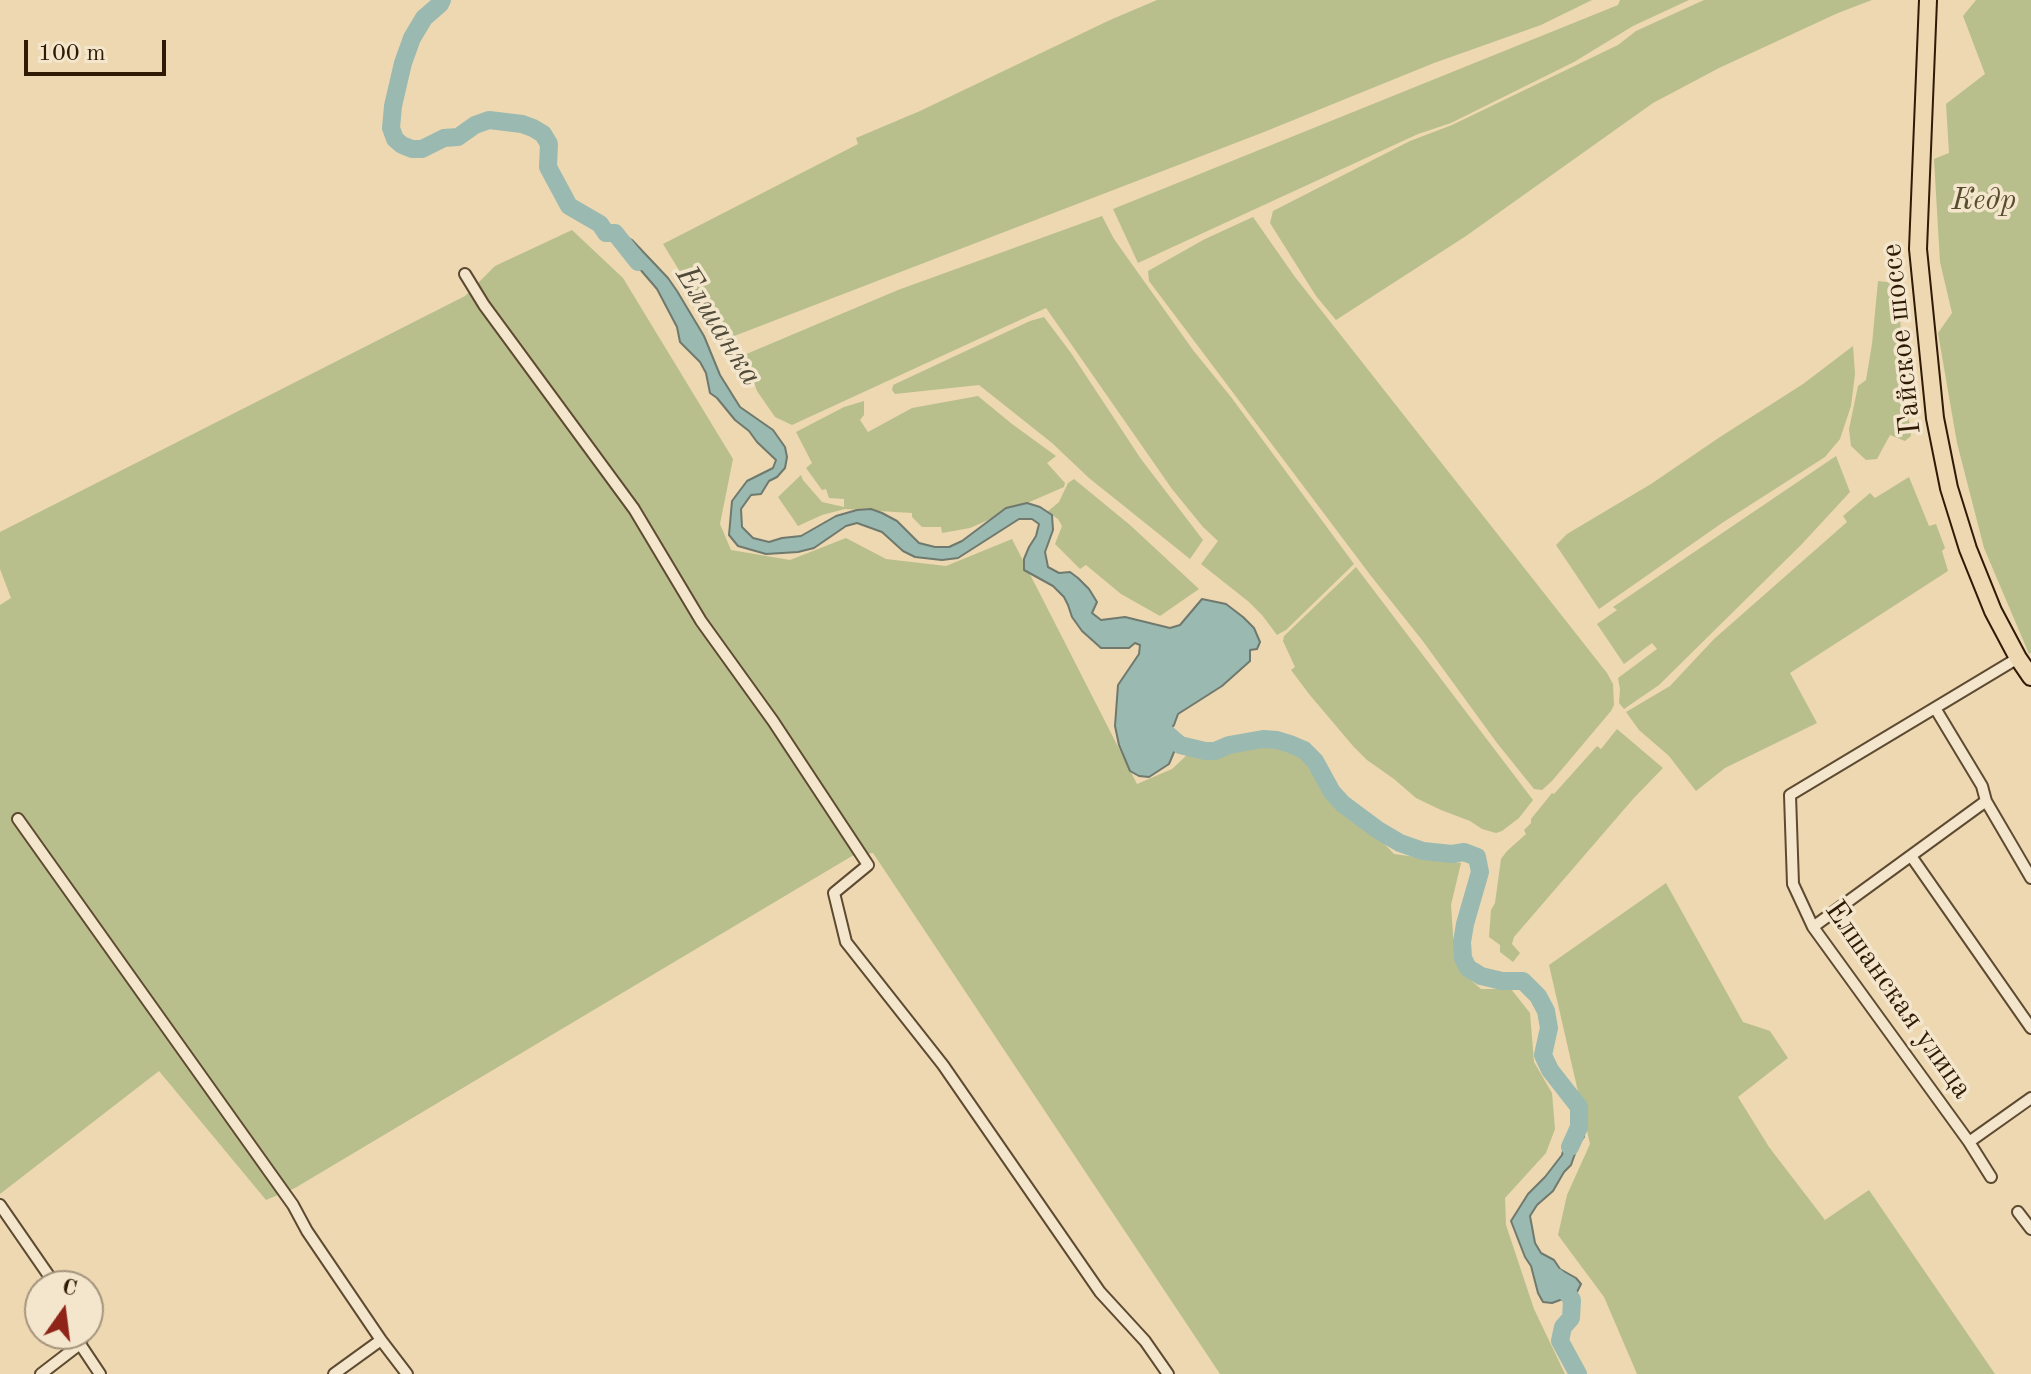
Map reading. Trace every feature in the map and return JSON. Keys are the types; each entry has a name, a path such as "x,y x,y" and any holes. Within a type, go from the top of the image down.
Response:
{"main road":[{"name":"Гайское шоссе","path":"1928,0 1918,249 1935,418 1949,488 1968,549 1993,611 2031,677"}],"street":[{"path":"465,274 484,305 634,509 701,621 773,721 868,865 834,893 846,942 943,1065 1100,1292 1145,1341 1168,1374"},
{"path":"2018,658 1935,708 1982,786 1986,801 2031,878"},
{"name":"Елшанская улица","path":"1935,708 1790,795 1793,884 1813,927 1991,1177"},
{"path":"1813,927 1986,801"},
{"path":"18,819 293,1205 307,1231 407,1374"},
{"path":"1911,856 2031,1028"},
{"path":"1969,1142 2031,1098"},
{"path":"0,1205 45,1270"},
{"path":"2018,1212 2031,1229"},
{"path":"334,1374 381,1340"},
{"path":"41,1374 69,1350"},
{"path":"88,1350 100,1374"}],"green space":[{"path":"1157,0 1592,0 1541,25 1434,63 1264,132 729,338 705,288 693,293 663,244 858,144 856,138"},
{"path":"1620,0 1689,0 1633,26 1574,62 1451,123 1418,134 1138,263 1113,209 1618,5"},
{"path":"1704,0 1872,0 1719,68 1653,103 1466,236 1336,320 1316,296 1270,223 1273,211 1410,141 1452,125 1618,45 1636,31"},
{"name":"Кедр","path":"1976,0 2031,0 2029,654 1984,548 1957,443 1938,333 1952,313 1940,262 1934,159 1949,153 1946,104 1985,74 1963,16"},
{"path":"1102,216 1114,239 1193,350 1354,564 1286,630 1277,635 1249,602 1201,564 1218,541 1172,489 1046,308 792,425 775,417 757,391 744,355 898,290"},
{"path":"1253,217 1295,277 1613,684 1614,705 1611,711 1542,790 1534,789 1497,743 1149,281 1148,271"},
{"path":"572,230 623,278 733,459 720,524 731,550 790,560 846,538 886,559 946,566 1012,539 1137,784 1172,769 1188,754 1276,745 1302,755 1394,854 1461,863 1451,905 1454,949 1466,976 1481,989 1511,989 1530,1013 1534,1062 1552,1093 1555,1129 1546,1153 1505,1198 1506,1225 1534,1309 1565,1374 1220,1374 873,853 852,856 295,1188 266,1200 159,1071 0,1194 0,605 11,598 0,569 0,532 465,296 495,266"},
{"path":"1878,281 1894,283 1900,310 1902,362 1911,436 1905,441 1890,435 1877,459 1866,460 1851,446 1849,429 1858,386 1866,380"},
{"path":"1044,317 1141,459 1203,540 1190,559 979,385 895,394 892,390 893,385"},
{"path":"1853,346 1855,374 1851,406 1840,439 1825,457 1722,523 1599,609 1556,545 1567,534 1651,484 1803,384"},
{"path":"978,396 1056,456 1047,463 1065,483 1064,487 970,528 942,533 941,527 922,527 912,513 845,509 798,526 778,497 801,475 822,502 844,507 844,499 829,498 826,489 822,490 806,468 812,463 796,432 844,407 864,401 864,415 860,420 868,432 912,408"},
{"path":"1836,456 1850,492 1801,545 1659,685 1624,709 1619,703 1618,678 1657,649 1652,643 1624,664 1597,624 1617,610 1613,607"},
{"path":"1909,477 1929,526 1936,524 1945,548 1942,551 1948,571 1790,673 1817,723 1725,768 1696,791 1669,756 1639,730 1626,712 1670,686 1714,639 1847,522 1843,516 1870,493 1875,498"},
{"path":"1074,479 1130,525 1199,589 1160,616 1121,594 1086,565 1080,569 1055,544 1062,526 1047,512 1059,502 1068,483"},
{"path":"1356,567 1533,800 1519,818 1502,831 1496,833 1482,829 1416,798 1353,746 1291,670 1295,667 1283,641 1284,636"},
{"path":"1617,729 1663,768 1514,937 1512,944 1520,953 1513,962 1500,952 1500,945 1489,937 1501,859 1526,834 1524,830 1552,793 1597,746 1601,749"},
{"path":"1666,883 1743,1022 1770,1031 1788,1058 1738,1097 1769,1147 1825,1220 1869,1190 1995,1374 1637,1374 1604,1297 1558,1235 1567,1195 1590,1144 1549,965"}],"water":[{"path":"620,233 632,240 677,291 740,407 773,430 785,447 785,468 769,481 761,494 751,495 741,509 742,527 753,538 769,542 801,536 836,516 871,509 897,521 919,543 949,547 1006,508 1027,503 1052,515 1053,530 1045,552 1048,567 1059,573 1070,572 1089,589 1097,602 1092,613 1101,620 1125,617 1170,628 1180,625 1202,599 1226,604 1243,617 1254,628 1260,642 1257,649 1250,650 1250,661 1222,686 1178,714 1166,734 1166,739 1177,745 1169,764 1149,777 1130,771 1115,726 1118,685 1139,654 1140,645 1101,648 1082,631 1064,597 1053,586 1024,570 1024,559 1039,524 1032,519 1019,519 958,558 942,560 915,557 903,551 882,532 857,523 846,526 814,548 798,552 766,554 738,546 729,535 732,501 747,481 773,468 776,460 710,393 706,373 700,362 680,342 677,327 657,289 616,245 626,244"},
{"path":"1580,1125 1584,1137 1571,1165 1530,1216 1535,1243 1541,1253 1554,1260 1560,1269 1581,1284 1576,1294 1552,1303 1543,1302 1511,1221 1528,1194 1562,1155 1564,1147"}],"waterway":[{"name":"Елшанка","path":"442,0 424,18 412,38 403,63 393,106 391,128 395,139 412,149 422,149 444,138 458,137 489,120 533,128 543,134 549,144 548,167 569,206 600,224 606,233 615,233 638,262"},
{"name":"Елшанка","path":"1150,719 1180,745 1205,751 1263,739 1290,744 1304,750 1315,761 1332,792 1343,804 1378,830 1400,843 1423,851 1464,852 1477,857 1480,872 1465,924 1463,958 1468,968 1481,976 1502,981 1523,981 1538,996 1546,1011 1549,1028 1543,1055 1550,1070 1579,1107 1579,1127 1570,1147"},
{"name":"Елшанка","path":"1556,1277 1572,1300 1571,1318 1563,1327 1560,1341 1578,1374"}]}
